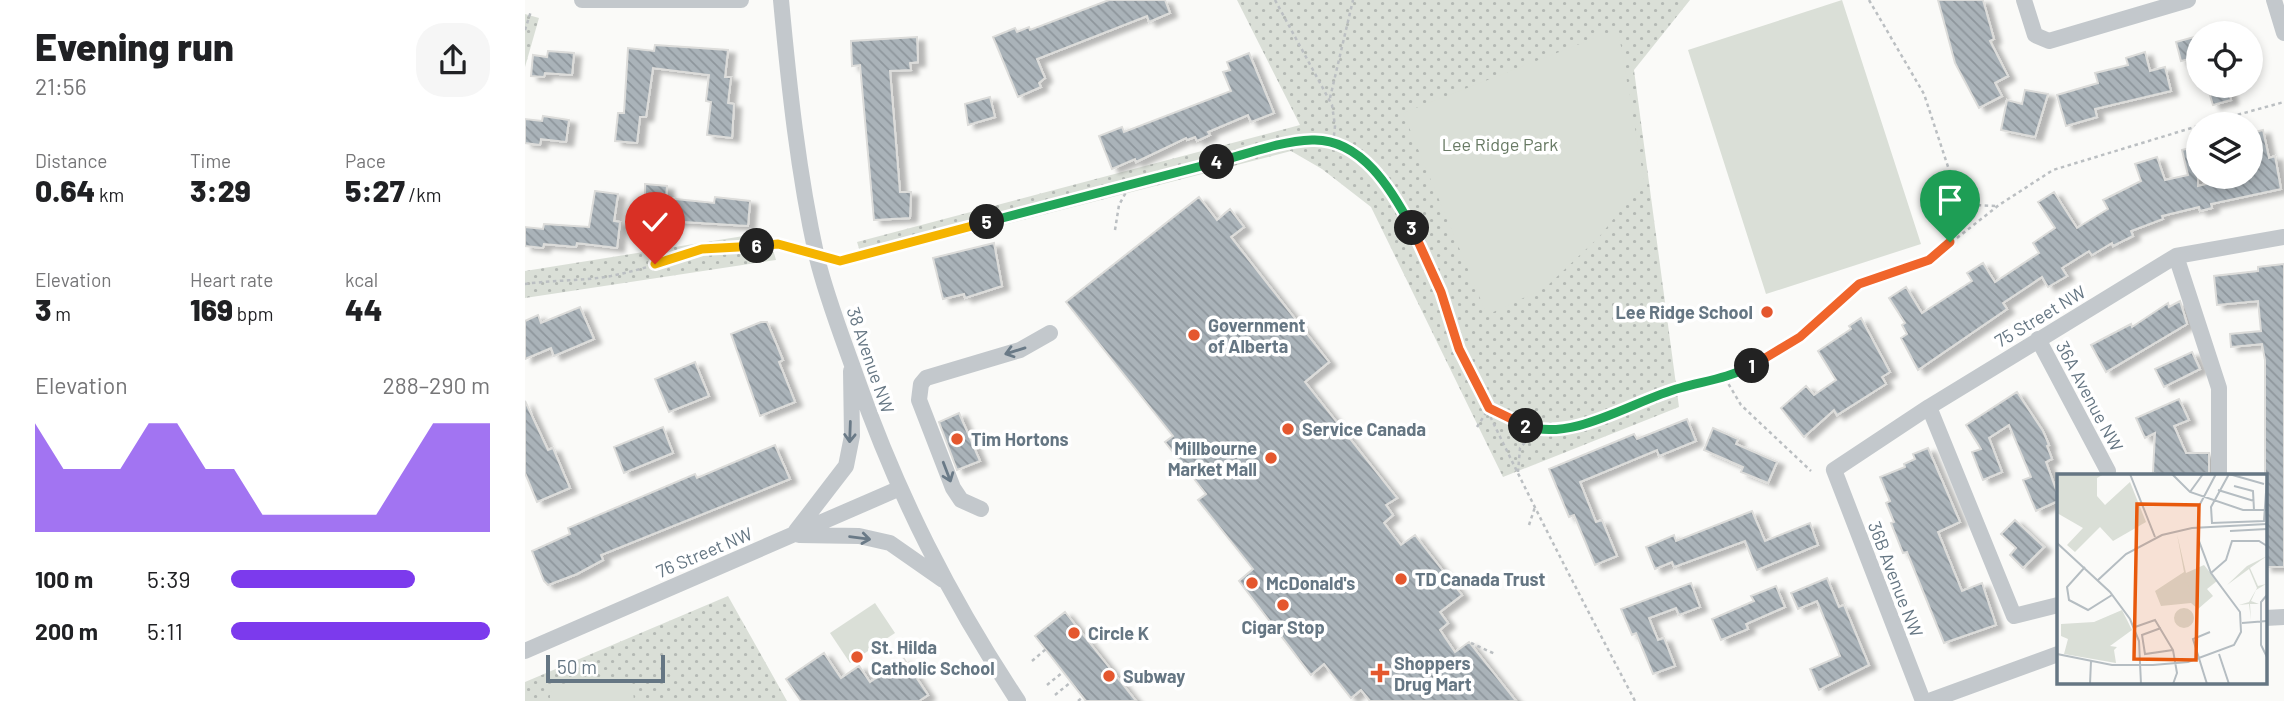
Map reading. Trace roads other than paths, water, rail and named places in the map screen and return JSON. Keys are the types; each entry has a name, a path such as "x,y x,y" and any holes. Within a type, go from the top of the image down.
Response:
{"street":[{"path":"582,0 741,0"},
{"name":"38 Avenue NW","path":"781,0 803,186 816,254 852,364 898,489 969,627 1018,701"},
{"path":"2024,0 2035,35 2049,41 2188,0"},
{"path":"2274,0 2284,33"},
{"name":"75 Street NW","path":"1834,470 1929,407 2176,256 2197,250 2284,237"},
{"path":"2176,256 2219,388 2219,474"},
{"path":"981,509 961,500 953,488 927,421 923,402 925,391 937,383 958,376 977,362 1028,347 1050,333"},
{"name":"36A Avenue NW","path":"2038,339 2108,471"},
{"path":"792,535 846,466 852,436 852,364"},
{"path":"1929,407 2014,616 2057,605"},
{"name":"36B Avenue NW","path":"1834,470 1923,701"},
{"name":"76 Street NW","path":"525,651 898,489"},
{"path":"792,535 859,536 890,543 945,581"},
{"path":"1929,701 2057,654"}],"place":[{"name":"Lee Ridge School","path":"1767,312"},
{"name":"Government of Alberta","path":"1194,335"},
{"name":"Service Canada","path":"1288,429"},
{"name":"Tim Hortons","path":"957,439"},
{"name":"Millbourne Market Mall","path":"1271,458"},
{"name":"TD Canada Trust","path":"1401,579"},
{"name":"McDonald's","path":"1252,583"},
{"name":"Cigar Stop","path":"1283,605"},
{"name":"Circle K","path":"1074,633"},
{"name":"St. Hilda Catholic School","path":"857,657"},
{"name":"Shoppers Drug Mart","path":"1380,673"},
{"name":"Subway","path":"1109,676"}],"park label":[{"name":"Lee Ridge Park","path":"1500,144"}]}
